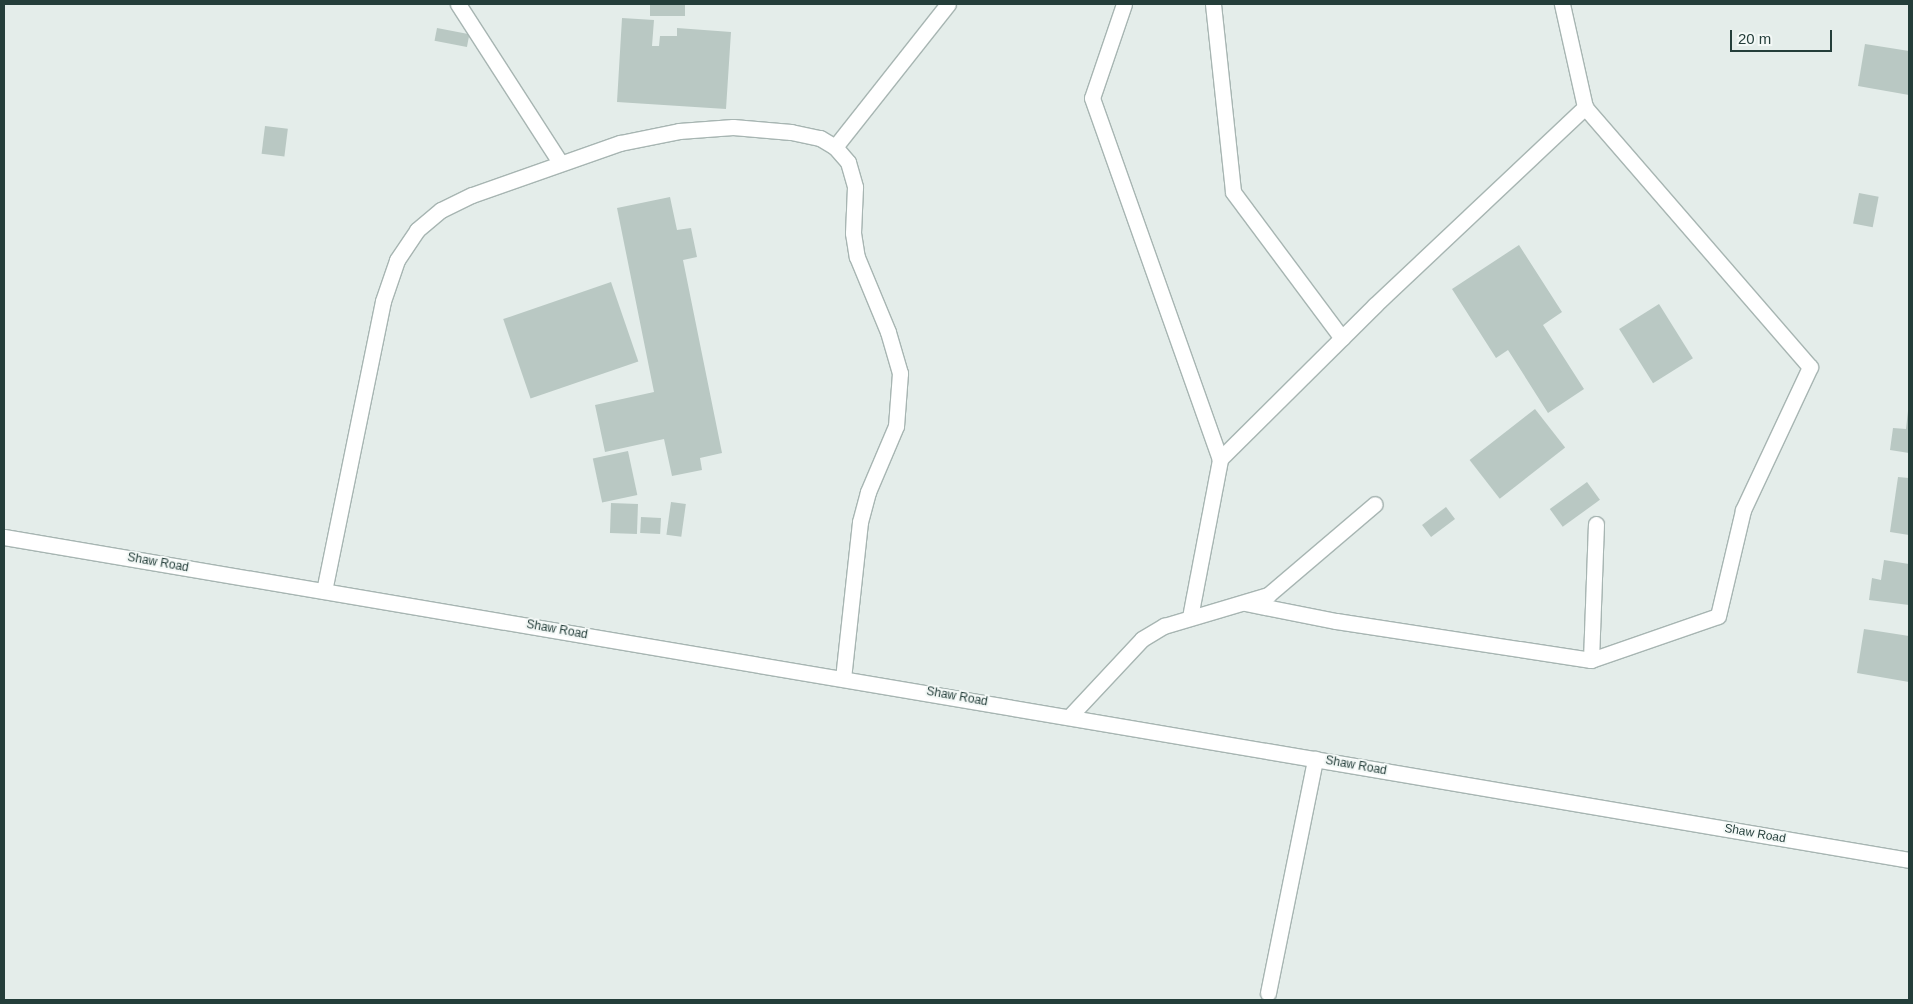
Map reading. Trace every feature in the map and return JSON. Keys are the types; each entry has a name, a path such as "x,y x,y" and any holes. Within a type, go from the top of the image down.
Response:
{"street":[{"path":"458,4 560,162"},
{"path":"835,147 948,4"},
{"path":"1124,4 1092,98 1220,459 1190,617"},
{"path":"1213,4 1233,192 1342,338"},
{"path":"1246,603 1336,621 1591,660 1718,616 1743,510 1810,367 1585,107 1562,4"},
{"path":"1220,459 1342,338 1585,107"},
{"path":"324,591 383,301 397,260 417,230 441,210 560,162 620,142 679,132 733,127 791,132 820,138 835,147 848,162 855,187 853,233 857,257 888,332 900,374 901,395 896,426 868,492 860,522 844,678"},
{"path":"1070,716 1142,639 1164,626 1268,595 1294,575 1375,504"},
{"path":"1591,660 1596,524"},
{"name":"Shaw Road","path":"4,537 1070,716 1909,860"},
{"path":"1268,993 1316,759"}],"building":[{"path":"650,4 685,4 685,16 650,16"},
{"path":"622,18 654,20 652,46 659,46 660,36 677,36 677,28 731,32 726,109 617,102"},
{"path":"437,28 469,34 467,47 435,41"},
{"path":"1865,44 1909,51 1909,95 1858,86"},
{"path":"265,126 288,129 284,157 262,154"},
{"path":"1859,193 1879,197 1873,227 1853,223"},
{"path":"670,197 677,230 691,228 697,257 683,260 722,453 700,458 702,470 672,476 664,439 605,452 595,405 654,392 617,208"},
{"path":"1519,245 1562,312 1543,325 1584,389 1548,413 1508,350 1496,358 1452,289"},
{"path":"611,282 638,361 531,399 503,319"},
{"path":"1659,304 1693,358 1653,383 1619,329"},
{"path":"1535,409 1565,448 1500,499 1470,460"},
{"path":"1908,411 1909,453 1890,450 1893,428 1906,429"},
{"path":"628,451 637,495 602,503 593,458"},
{"path":"1898,477 1909,478 1909,535 1890,532"},
{"path":"1587,482 1600,500 1563,527 1550,509"},
{"path":"671,502 686,504 681,537 666,535"},
{"path":"611,503 638,504 637,534 610,533"},
{"path":"1446,507 1455,519 1431,537 1422,525"},
{"path":"641,517 661,518 660,534 640,533"},
{"path":"1884,560 1909,564 1909,605 1869,600 1872,578 1881,580"},
{"path":"1864,629 1909,636 1909,682 1857,673"}]}
